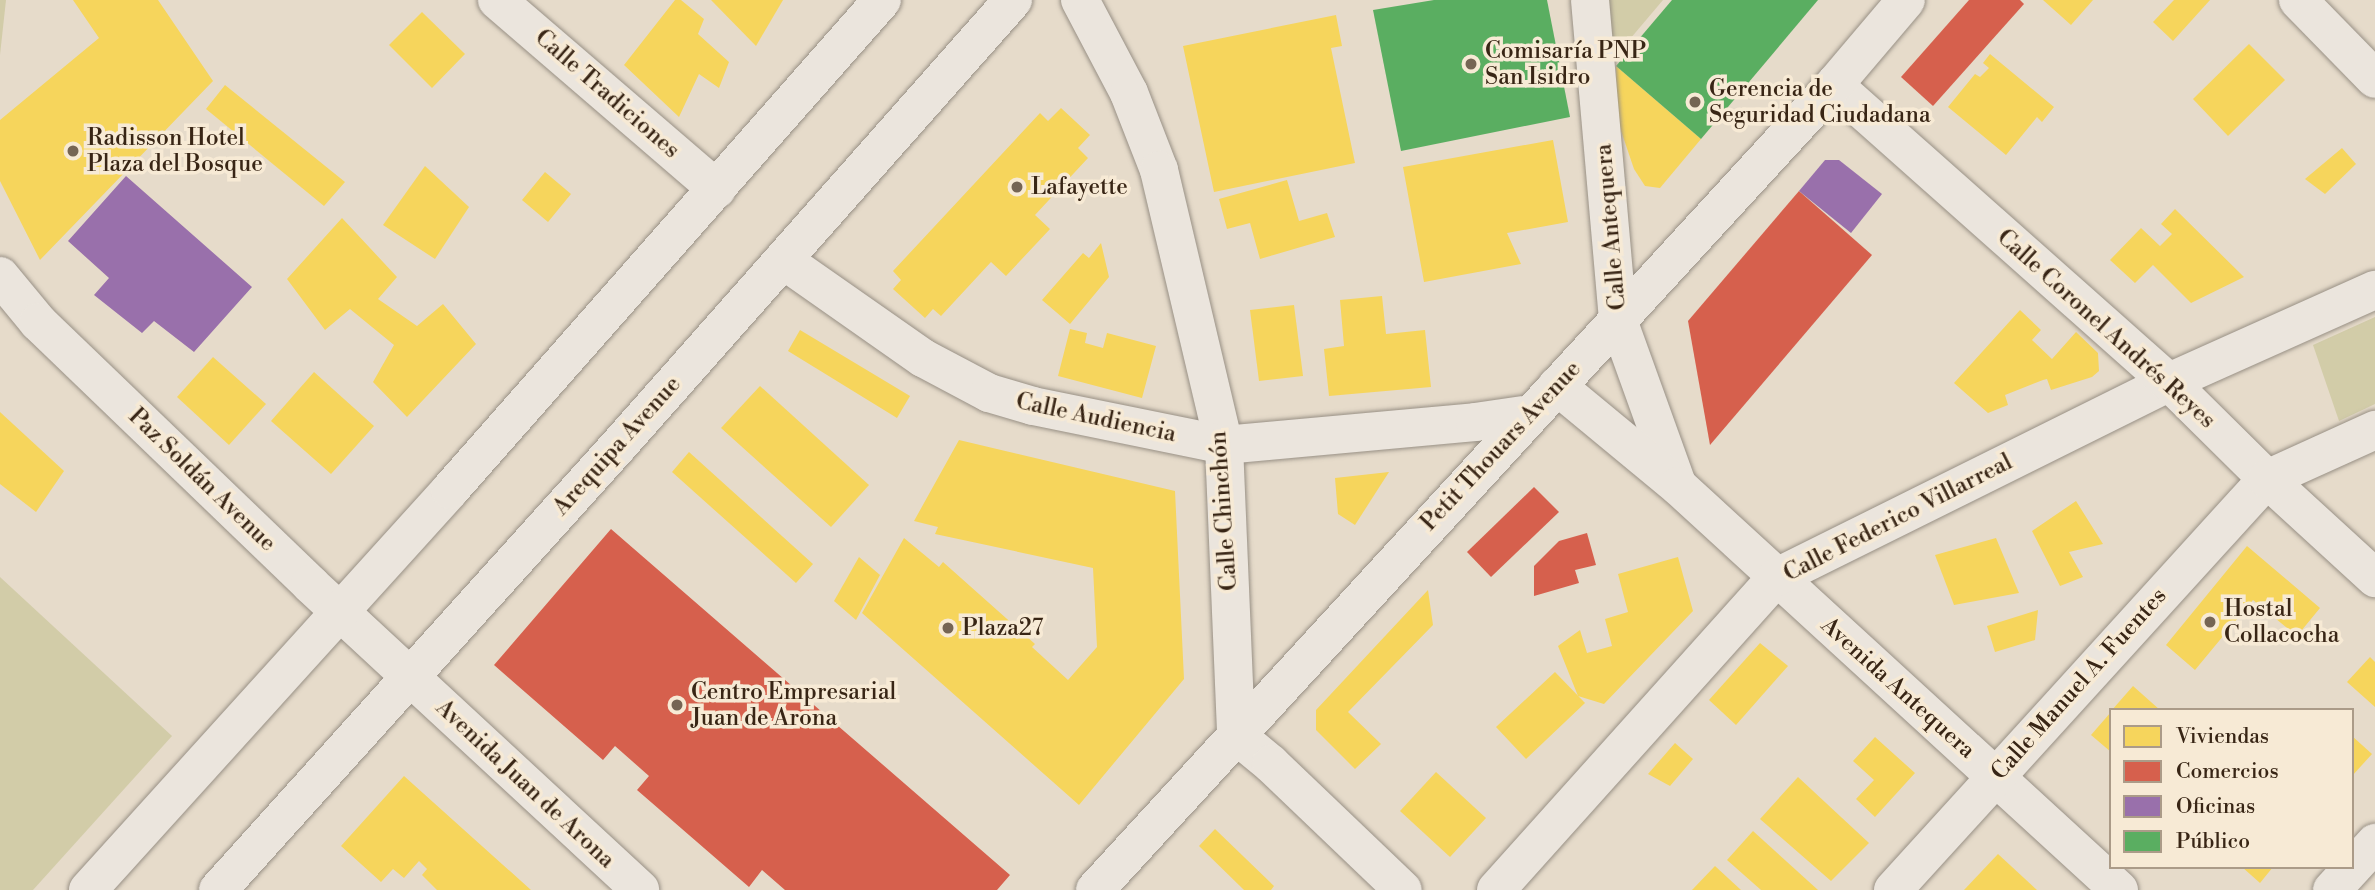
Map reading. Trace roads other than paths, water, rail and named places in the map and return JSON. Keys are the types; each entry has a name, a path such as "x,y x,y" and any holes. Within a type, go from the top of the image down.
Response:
{"street":[{"name":"Calle Tradiciones","path":"497,0 716,189"},
{"path":"88,890 340,612 882,0"},
{"name":"Arequipa Avenue","path":"218,890 1013,0"},
{"name":"Calle Chinchón","path":"1080,0 1129,93 1155,159 1224,445 1236,735"},
{"name":"Calle Antequera","path":"1590,0 1618,320 1678,486"},
{"name":"Petit Thouars Avenue","path":"1095,890 1834,85 1906,0"},
{"path":"2315,6 2375,79"},
{"name":"Calle Coronel Andrés Reyes","path":"1834,85 2169,382 2267,479 2375,578"},
{"name":"Calle Audiencia","path":"783,260 923,358 989,393 1033,407 1224,445 1475,422 1531,414"},
{"name":"Paz Soldán Avenue","path":"0,276 38,322 409,678"},
{"name":"Calle Federico Villarreal","path":"1496,890 1777,577 2169,382 2375,290"},
{"path":"1557,386 1678,486"},
{"path":"2267,479 2375,430"},
{"name":"Calle Manuel A. Fuentes","path":"1893,890 2267,479"},
{"name":"Avenida Antequera","path":"1678,486 2119,890"},
{"name":"Avenida Juan de Arona","path":"409,678 640,890"},
{"path":"1236,735 1272,764 1402,890"},
{"path":"2354,866 2375,843"},
{"path":"2332,890 2351,869"}],"place":[{"name":"Comisaría PNP San Isidro","path":"1471,64"},
{"name":"Gerencia de Seguridad Ciudadana","path":"1695,102"},
{"name":"Radisson Hotel Plaza del Bosque","path":"73,151"},
{"name":"Lafayette","path":"1017,187"},
{"name":"Hostal Collacocha","path":"2210,622"},
{"name":"Plaza27","path":"948,628"},
{"name":"Centro Empresarial Juan de Arona","path":"677,705"}]}
